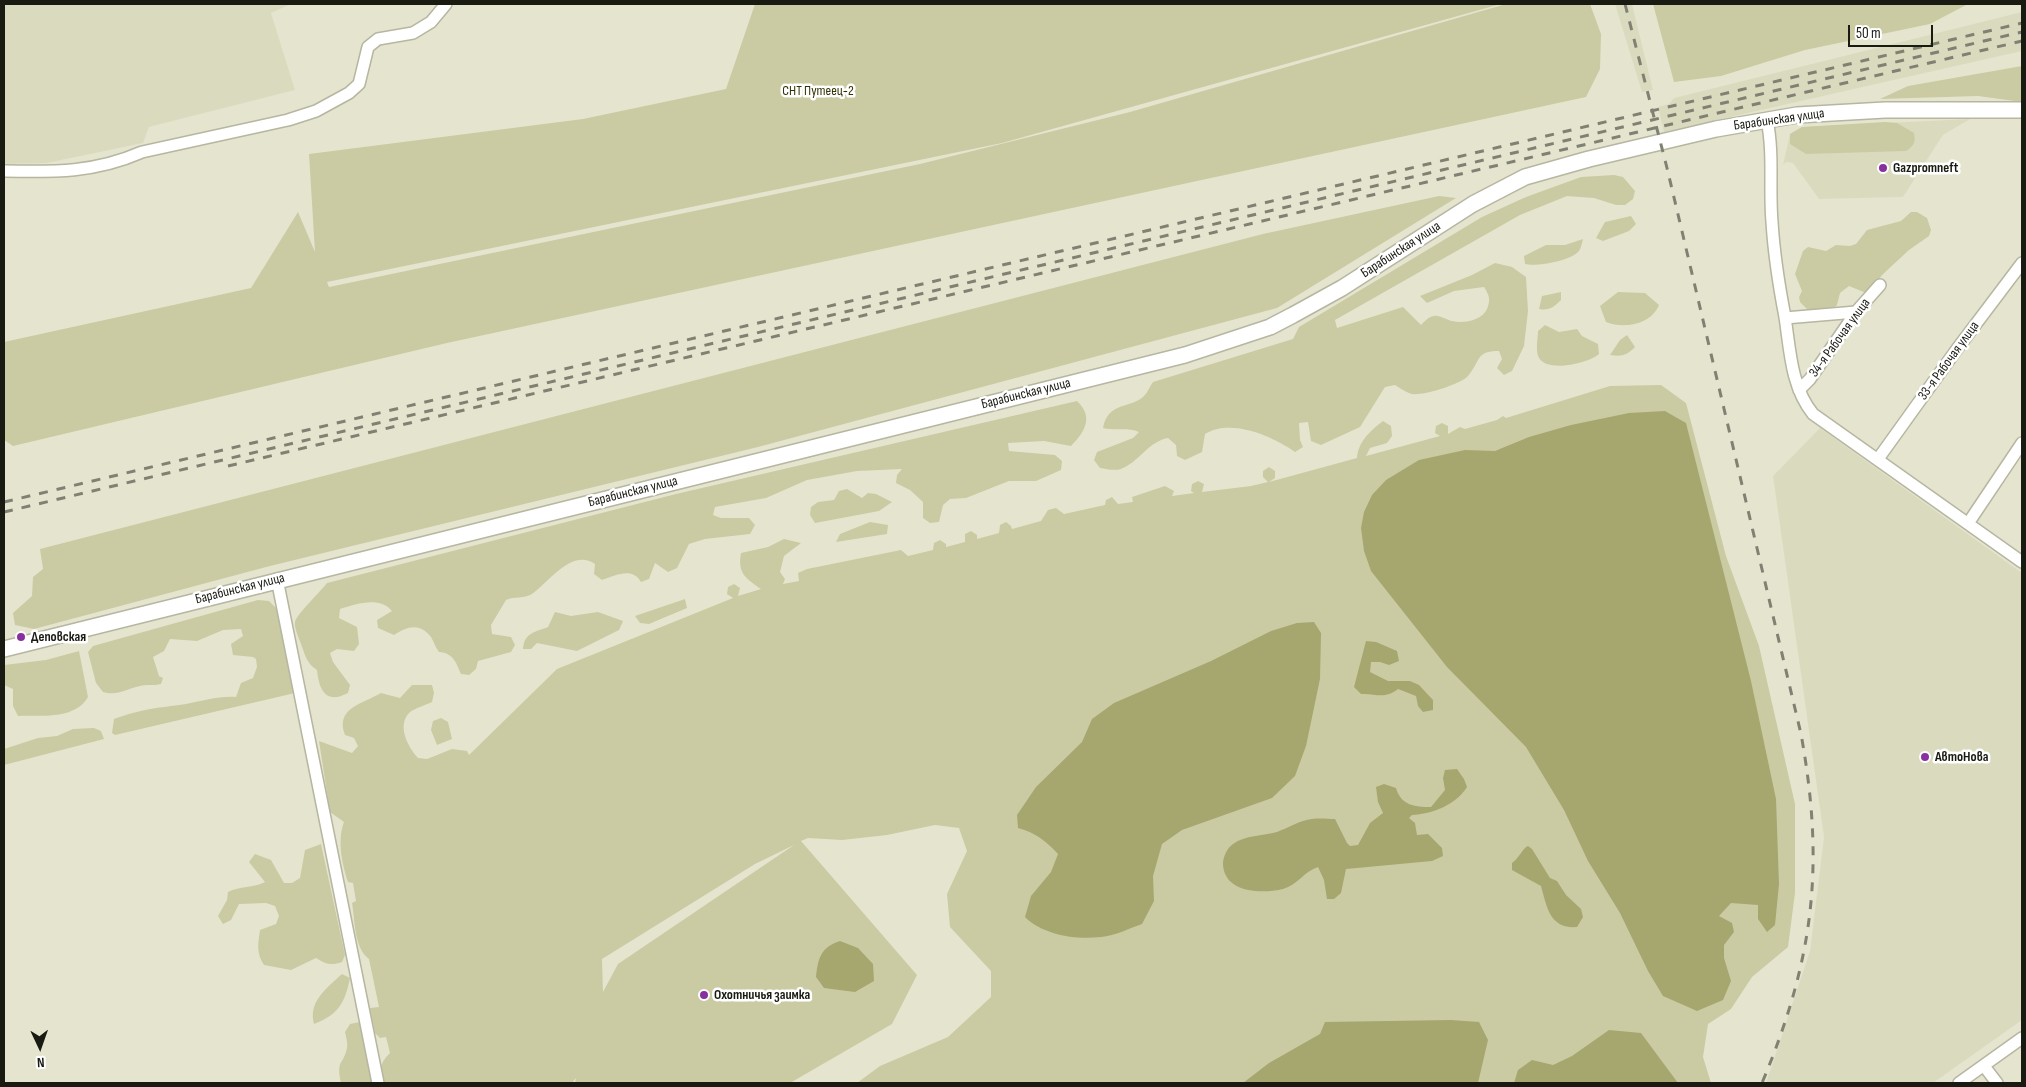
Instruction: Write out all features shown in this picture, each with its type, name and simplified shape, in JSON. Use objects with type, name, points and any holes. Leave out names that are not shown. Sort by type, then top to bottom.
[{"type":"main road","name":"Барабинская улица","points":[[4,649],[1185,355],[1270,327],[1293,315],[1342,288],[1473,204],[1525,177],[1698,133],[1767,120],[1885,110],[2022,110]]},
{"type":"street","points":[[4,171],[84,170],[120,162],[142,152],[288,120],[316,111],[349,93],[359,84],[368,47],[378,39],[414,33],[431,22],[446,4]]},
{"type":"street","points":[[1767,120],[1772,143],[1772,222],[1785,318],[1799,390],[1813,414],[1969,522],[2022,562]]},
{"type":"street","name":"33-я Рабочая улица","points":[[1878,459],[2022,263]]},
{"type":"street","name":"34-я Рабочая улица","points":[[1799,390],[1810,380],[1856,312],[1880,285]]},
{"type":"street","points":[[1785,318],[1856,312]]},
{"type":"street","points":[[1969,522],[2022,443]]},
{"type":"street","points":[[277,580],[378,1083]]},
{"type":"street","points":[[1959,1083],[2022,1038]]},
{"type":"street","points":[[1984,1066],[1997,1083]]},
{"type":"shaded area","points":[[4,4],[291,4],[271,13],[295,90],[149,127],[143,143],[47,163],[4,164]]},
{"type":"shaded area","points":[[1615,4],[1632,4],[1653,90],[1642,92]]},
{"type":"shaded area","points":[[2022,12],[2022,51],[1664,132],[1658,107],[1669,104],[1674,98]]},
{"type":"shaded area","points":[[1970,119],[1943,135],[1903,197],[1819,199],[1793,163],[1786,162],[1783,165],[1790,134],[1802,127]]},
{"type":"shaded area","points":[[1665,411],[1686,423],[1751,681],[1776,799],[1779,884],[1775,925],[1767,932],[1758,919],[1758,905],[1731,903],[1719,916],[1732,923],[1734,932],[1724,945],[1724,958],[1731,981],[1723,1000],[1697,1011],[1663,996],[1648,971],[1620,913],[1588,861],[1564,810],[1526,747],[1447,667],[1371,571],[1364,551],[1361,528],[1364,512],[1372,495],[1386,480],[1419,460],[1465,450],[1495,451],[1529,437],[1571,425],[1629,413]]},
{"type":"shaded area","points":[[1820,428],[2022,573],[2022,1020],[1933,1083],[1766,1083],[1810,951],[1824,837],[1773,476]]},
{"type":"shaded area","points":[[1314,622],[1321,633],[1320,679],[1306,746],[1295,776],[1272,798],[1182,830],[1162,844],[1153,876],[1154,901],[1142,924],[1117,934],[1081,938],[1050,932],[1032,923],[1025,917],[1031,896],[1051,872],[1058,854],[1040,838],[1018,828],[1017,815],[1036,787],[1082,742],[1092,719],[1114,703],[1211,661],[1271,631],[1297,623]]},
{"type":"shaded area","points":[[1366,641],[1376,642],[1397,651],[1399,661],[1389,665],[1371,662],[1370,672],[1388,681],[1410,681],[1419,685],[1433,700],[1433,710],[1423,712],[1418,706],[1416,696],[1398,689],[1388,694],[1380,695],[1361,694],[1354,687]]},
{"type":"shaded area","points":[[1457,769],[1467,787],[1457,799],[1443,807],[1427,813],[1412,815],[1409,818],[1415,823],[1417,835],[1428,834],[1442,848],[1443,856],[1432,861],[1346,869],[1341,893],[1334,899],[1327,899],[1324,880],[1318,867],[1288,887],[1274,891],[1245,889],[1230,881],[1225,874],[1224,858],[1227,850],[1233,844],[1249,837],[1277,832],[1308,820],[1335,819],[1347,843],[1350,846],[1358,845],[1370,823],[1383,813],[1378,802],[1376,787],[1384,784],[1396,788],[1401,798],[1409,804],[1431,807],[1445,790],[1443,778],[1445,770]]},
{"type":"shaded area","points":[[1528,846],[1532,849],[1550,878],[1557,881],[1566,895],[1581,909],[1583,917],[1577,927],[1568,927],[1555,921],[1545,902],[1541,886],[1512,870],[1512,863]]},
{"type":"shaded area","points":[[840,941],[858,948],[873,964],[874,981],[855,992],[824,988],[816,977],[819,959],[822,954],[829,946]]},
{"type":"shaded area","points":[[1451,1020],[1479,1022],[1488,1040],[1478,1083],[1243,1083],[1269,1063],[1320,1034],[1325,1022]]},
{"type":"shaded area","points":[[1609,1030],[1641,1033],[1678,1083],[1514,1083],[1518,1070],[1532,1060],[1553,1065],[1572,1056]]},
{"type":"green space","name":"СНТ Путеец-2","points":[[755,4],[1501,4],[1002,143],[327,282],[329,287],[920,164],[1130,112],[1506,4],[1590,4],[1601,34],[1600,69],[1586,97],[447,343],[13,446],[4,440],[4,342],[251,288],[298,212],[315,252],[309,154],[583,119],[726,89]]},
{"type":"green space","points":[[1653,4],[1975,4],[1966,5],[1930,24],[1805,50],[1721,76],[1674,82]]},
{"type":"green space","points":[[2022,66],[2022,102],[1978,96],[1880,99],[1908,86]]},
{"type":"green space","points":[[1885,122],[1897,123],[1914,133],[1915,139],[1911,147],[1906,151],[1806,154],[1790,144],[1790,134],[1802,127]]},
{"type":"green space","points":[[1614,175],[1623,177],[1635,191],[1633,199],[1625,205],[1616,205],[1594,198],[1567,196],[1520,215],[1335,320],[1337,328],[1403,307],[1421,325],[1428,318],[1434,316],[1457,322],[1472,320],[1481,316],[1487,309],[1489,297],[1484,287],[1454,291],[1427,303],[1420,296],[1472,275],[1495,263],[1512,267],[1526,277],[1528,311],[1524,346],[1512,371],[1504,375],[1497,368],[1502,359],[1499,351],[1491,351],[1479,358],[1468,376],[1442,389],[1412,394],[1395,385],[1385,387],[1360,427],[1321,445],[1311,441],[1308,422],[1299,423],[1300,440],[1303,447],[1295,452],[1263,435],[1239,428],[1227,428],[1205,434],[1202,452],[1185,460],[1177,456],[1176,445],[1168,438],[1155,443],[1133,462],[1121,469],[1100,468],[1094,460],[1097,452],[1133,438],[1139,432],[1103,428],[1110,413],[1115,409],[1139,400],[1153,382],[1293,339],[1299,327],[1482,217],[1526,197],[1581,177]]},
{"type":"green space","points":[[1439,196],[1456,198],[1277,308],[758,447],[270,566],[34,629],[15,625],[13,613],[32,596],[33,577],[43,569],[40,549],[1263,234]]},
{"type":"green space","points":[[1911,212],[1917,212],[1927,218],[1931,230],[1929,236],[1909,250],[1882,275],[1871,290],[1866,293],[1849,286],[1840,293],[1837,305],[1833,309],[1809,311],[1800,302],[1799,297],[1802,291],[1795,274],[1803,251],[1808,247],[1826,251],[1836,245],[1850,246],[1856,244],[1867,230],[1901,221]]},
{"type":"green space","points":[[1631,216],[1636,224],[1629,231],[1603,241],[1596,238],[1605,222]]},
{"type":"green space","points":[[1583,239],[1579,251],[1569,258],[1545,264],[1525,264],[1524,256],[1546,245],[1565,245]]},
{"type":"green space","points":[[1561,292],[1561,300],[1556,305],[1549,309],[1539,309],[1542,296]]},
{"type":"green space","points":[[1618,292],[1645,293],[1659,305],[1650,317],[1636,324],[1621,325],[1606,322],[1600,306]]},
{"type":"green space","points":[[1545,325],[1559,332],[1577,329],[1582,336],[1598,344],[1599,354],[1587,361],[1569,365],[1559,366],[1544,363],[1539,358],[1537,344],[1538,331]]},
{"type":"green space","points":[[1627,335],[1635,347],[1624,355],[1610,355],[1620,340]]},
{"type":"green space","points":[[1661,385],[1686,403],[1726,556],[1759,646],[1795,804],[1795,893],[1788,947],[1752,977],[1731,1009],[1708,1024],[1703,1057],[1711,1083],[857,1083],[880,1066],[948,1037],[991,997],[991,971],[950,927],[947,894],[967,851],[959,828],[935,825],[887,835],[842,840],[808,838],[801,841],[917,975],[892,1024],[790,1083],[575,1083],[576,1078],[572,1083],[383,1083],[381,1067],[390,1053],[386,1037],[380,1038],[375,1033],[370,1008],[379,1007],[369,959],[360,948],[356,933],[352,903],[356,901],[353,883],[348,882],[341,852],[341,836],[344,822],[330,812],[319,741],[352,753],[358,746],[354,738],[345,735],[344,719],[352,708],[359,704],[381,693],[400,698],[412,685],[432,685],[434,693],[432,702],[410,712],[406,717],[404,729],[407,742],[418,758],[427,759],[452,749],[467,751],[469,755],[557,669],[733,598],[727,594],[728,587],[734,584],[740,588],[738,596],[761,589],[744,575],[740,566],[741,553],[768,547],[784,539],[801,543],[784,556],[780,572],[785,579],[783,584],[799,581],[798,573],[807,569],[901,550],[908,556],[933,550],[934,543],[940,540],[946,544],[946,547],[965,542],[965,534],[971,531],[977,535],[977,539],[999,533],[1000,525],[1006,522],[1012,529],[1041,521],[1048,510],[1056,508],[1064,514],[1105,505],[1106,500],[1112,497],[1118,504],[1133,502],[1132,497],[1165,486],[1174,491],[1172,496],[1194,493],[1191,491],[1192,484],[1198,481],[1204,484],[1202,492],[1251,486],[1268,482],[1263,477],[1263,471],[1269,467],[1275,471],[1275,478],[1269,482],[1357,458],[1362,442],[1383,421],[1391,426],[1392,436],[1387,443],[1370,448],[1366,456],[1440,436],[1435,433],[1436,426],[1442,423],[1448,426],[1448,434],[1460,427],[1465,429],[1497,420],[1503,416],[1506,418],[1610,386]],"holes":[[[794,845],[618,964],[603,992],[602,959],[755,864]]]},
{"type":"green space","points":[[1077,401],[1085,413],[1086,424],[1084,430],[1071,446],[1044,441],[1008,443],[1009,451],[1055,455],[1062,461],[1061,470],[1036,481],[1009,481],[966,498],[950,499],[943,505],[939,522],[930,523],[923,518],[923,502],[910,490],[896,483],[897,475],[902,469],[857,471],[807,480],[766,498],[715,507],[713,515],[721,518],[749,518],[755,525],[750,534],[705,539],[689,544],[677,568],[668,572],[655,563],[649,579],[641,582],[637,577],[629,573],[619,574],[602,580],[594,574],[595,564],[586,560],[569,563],[532,594],[506,600],[491,625],[492,634],[511,637],[515,645],[511,652],[478,661],[476,669],[469,675],[461,674],[451,656],[439,652],[431,637],[422,629],[408,628],[394,635],[378,628],[377,620],[392,611],[387,606],[374,602],[360,603],[340,609],[339,618],[357,627],[359,644],[354,651],[337,649],[330,653],[333,662],[350,685],[348,693],[334,697],[329,696],[319,683],[317,670],[307,659],[296,630],[296,619],[327,583],[676,494]]},
{"type":"green space","points":[[847,489],[862,498],[868,493],[876,494],[892,502],[879,511],[815,523],[810,515],[811,507],[818,502],[834,500],[839,491]]},
{"type":"green space","points":[[870,522],[888,525],[887,534],[836,542],[840,534]]},
{"type":"green space","points":[[685,599],[687,608],[649,624],[640,623],[635,616]]},
{"type":"green space","points":[[258,600],[269,601],[278,610],[295,693],[115,735],[112,733],[114,719],[133,713],[217,698],[236,697],[241,683],[253,678],[257,667],[256,659],[233,655],[231,644],[243,636],[241,629],[223,630],[197,641],[170,639],[164,651],[153,657],[159,676],[163,678],[161,684],[142,685],[117,693],[108,693],[103,692],[96,683],[88,652],[93,646]]},
{"type":"green space","points":[[555,612],[571,616],[598,612],[623,621],[619,630],[577,651],[537,643],[531,649],[523,649],[528,636],[548,627]]},
{"type":"green space","points":[[79,651],[88,697],[82,704],[75,710],[57,715],[18,716],[13,706],[13,689],[4,685],[4,665],[46,660]]},
{"type":"green space","points":[[441,718],[448,722],[452,739],[437,745],[431,730],[433,721]]},
{"type":"green space","points":[[94,728],[101,731],[104,739],[4,765],[4,749],[38,738],[57,736],[73,729]]},
{"type":"green space","points":[[321,844],[345,955],[342,962],[328,964],[316,958],[291,970],[264,965],[261,961],[258,944],[260,930],[276,924],[279,916],[275,906],[266,903],[239,904],[231,920],[223,924],[218,916],[227,900],[228,892],[265,882],[249,862],[255,854],[271,860],[284,883],[292,883],[300,878],[305,850]]},
{"type":"green space","points":[[342,974],[350,978],[343,1001],[329,1017],[314,1024],[313,1016],[316,1002],[325,990]]},
{"type":"green space","points":[[360,1022],[372,1083],[341,1083],[339,1070],[347,1046],[345,1032],[350,1024]]},
{"type":"railway","points":[[1625,4],[1667,168],[1801,734],[1808,782],[1813,870],[1804,953],[1780,1038],[1762,1083]]},
{"type":"railway","points":[[4,502],[2022,23]]},
{"type":"railway","points":[[4,512],[2022,32]]},
{"type":"railway","points":[[228,466],[2022,41]]},
{"type":"place","name":"Gazpromneft","points":[[1883,168]]},
{"type":"place","name":"Деповская","points":[[21,637]]},
{"type":"place","name":"АвтоНова","points":[[1925,757]]},
{"type":"place","name":"Охотничья заимка","points":[[704,995]]}]
